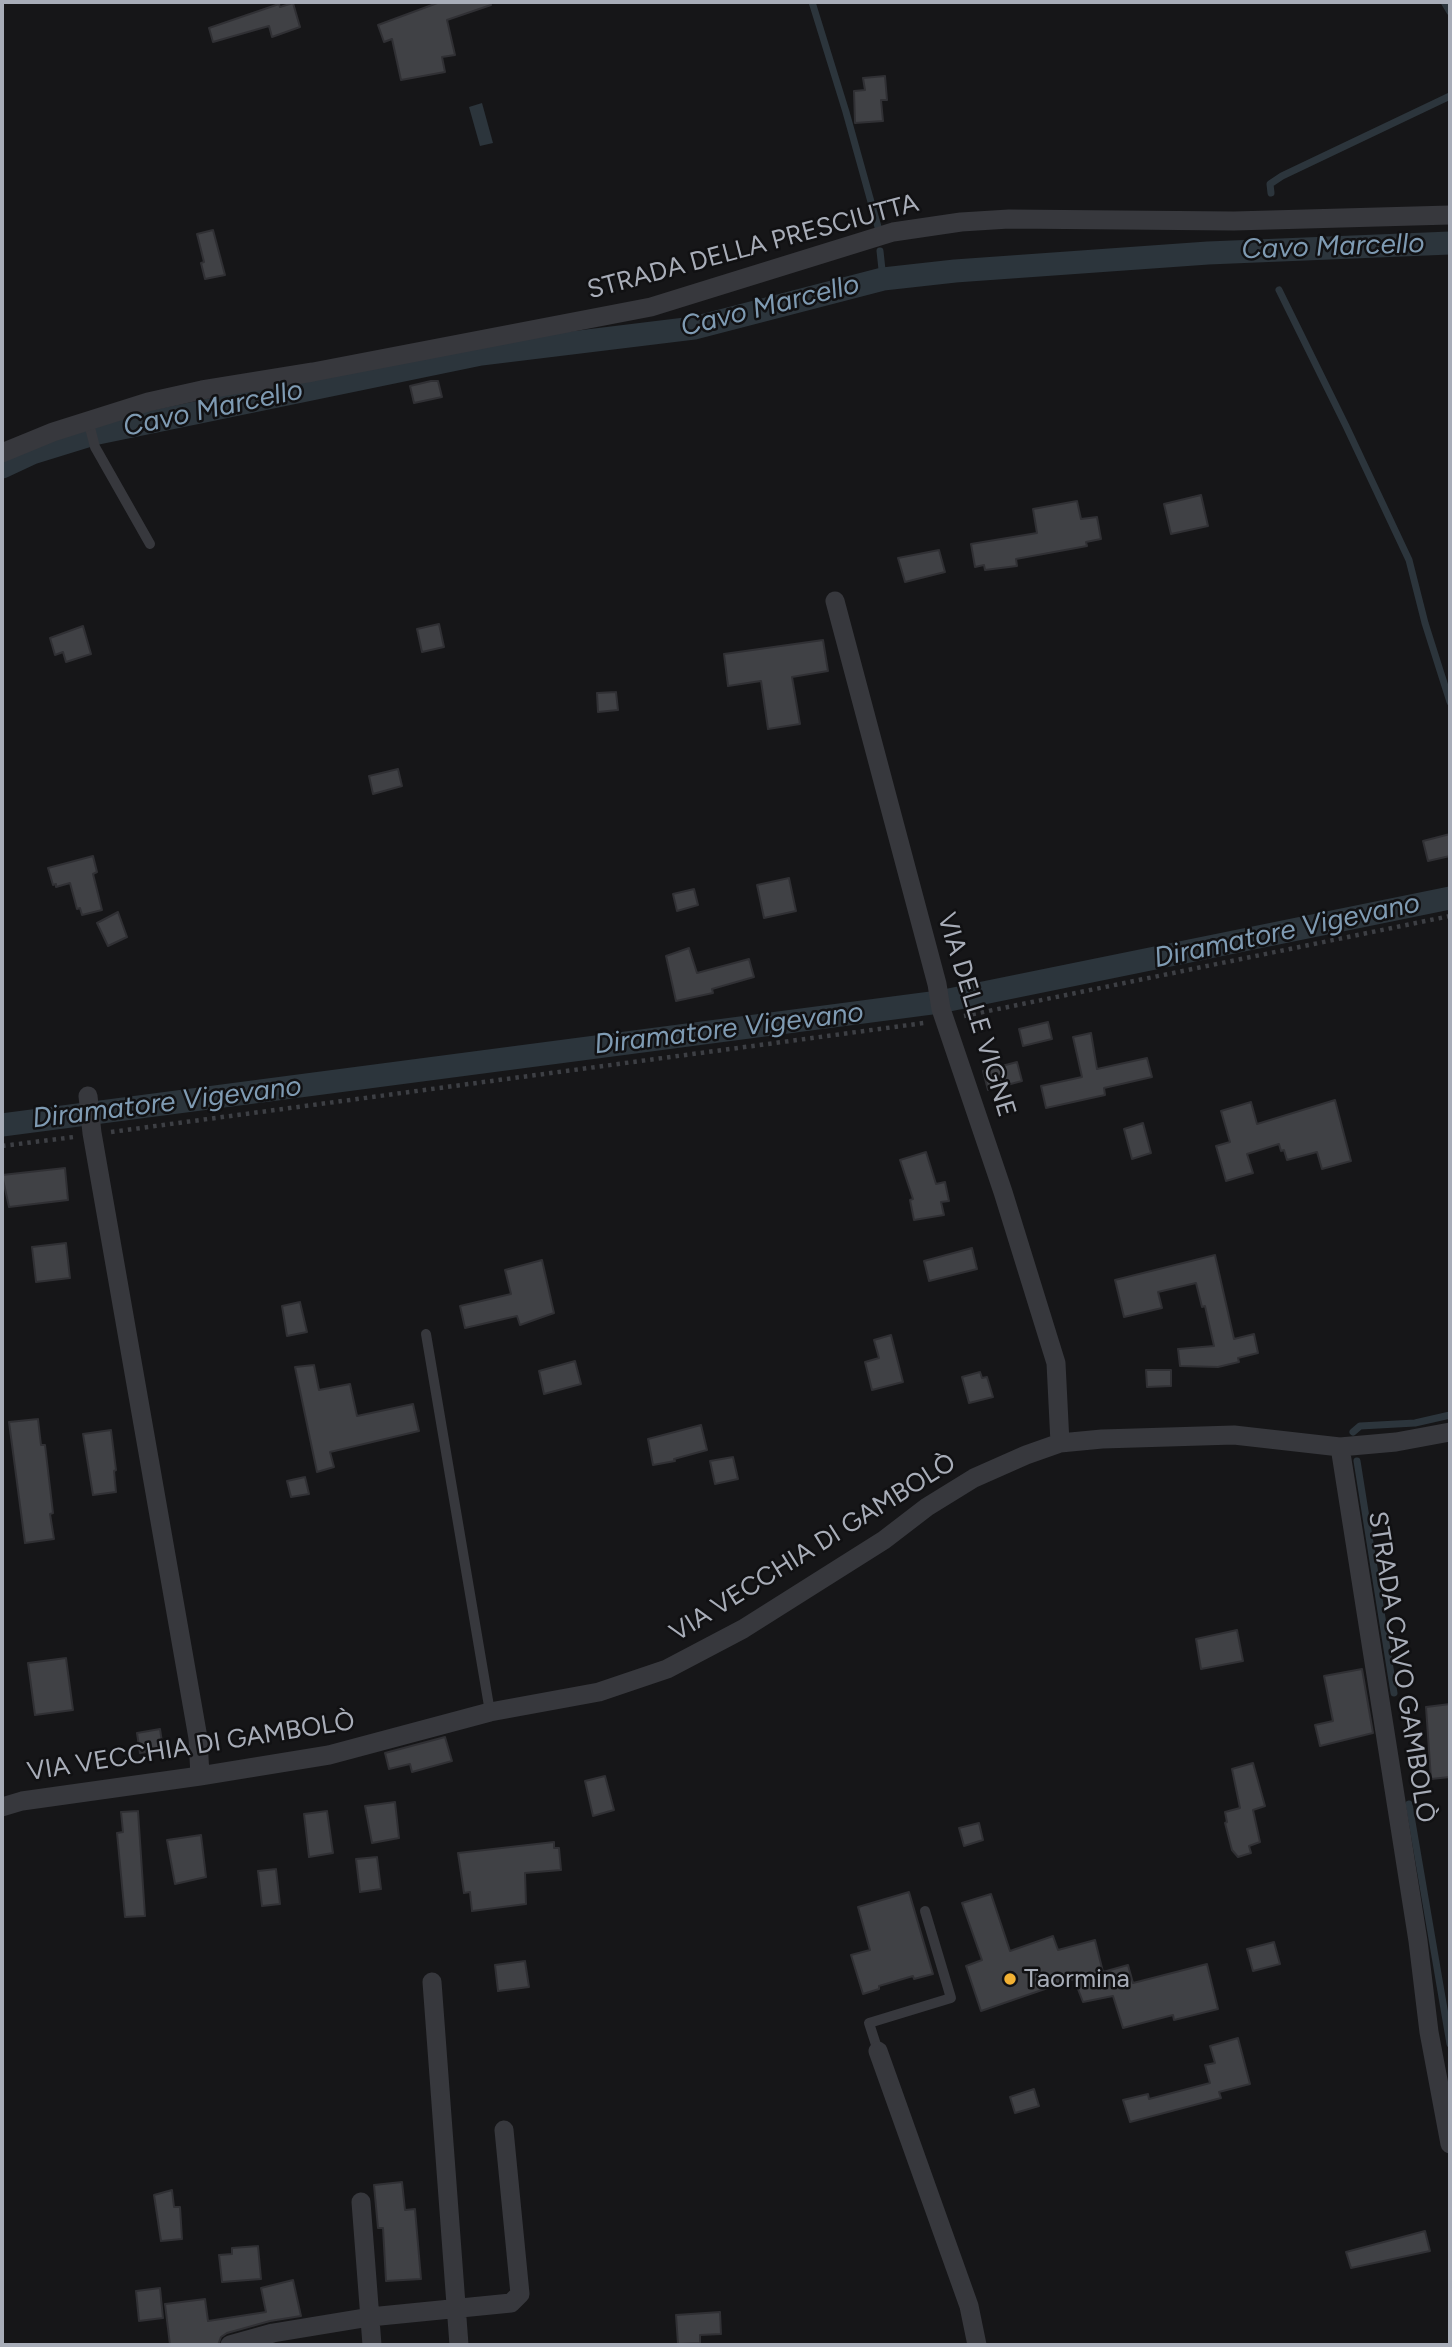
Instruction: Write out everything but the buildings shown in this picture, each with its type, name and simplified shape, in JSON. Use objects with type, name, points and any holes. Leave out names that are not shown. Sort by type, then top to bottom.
[{"type":"street","name":"STRADA DELLA PRESCIUTTA","points":[[2,453],[88,420],[148,402],[652,307],[893,232],[961,222],[1009,219],[1234,222],[1450,215]]},
{"type":"street","name":"VIA DELLE VIGNE","points":[[835,601],[943,1014],[1003,1192],[1056,1363],[1060,1443]]},
{"type":"street","points":[[88,1096],[198,1738],[200,1776]]},
{"type":"street","name":"VIA VECCHIA DI GAMBOLÒ","points":[[2,1807],[22,1801],[329,1755],[490,1712],[599,1692],[667,1670],[743,1629],[884,1540],[926,1507],[974,1478],[1060,1443],[1102,1438],[1234,1435],[1340,1447],[1396,1442],[1450,1432]]},
{"type":"street","name":"STRADA CAVO GAMBOLÒ","points":[[1340,1447],[1418,1941],[1429,2032],[1450,2144]]},
{"type":"street","points":[[432,1982],[459,2345]]},
{"type":"street","points":[[878,2051],[969,2306],[977,2345]]},
{"type":"street","points":[[230,2345],[273,2333],[370,2317],[511,2303],[520,2294],[504,2130]]},
{"type":"street","points":[[361,2202],[372,2345]]},
{"type":"lane","points":[[88,420],[95,447],[150,544]]},
{"type":"lane","points":[[426,1334],[490,1712]]},
{"type":"lane","points":[[878,2051],[869,2023],[951,1998],[925,1911]]},
{"type":"path","points":[[2,1146],[731,1050],[943,1014],[1450,916]]},
{"type":"shaded area","points":[[482,103],[493,143],[480,146],[469,107]]},
{"type":"waterway","points":[[812,2],[878,227]]},
{"type":"waterway","points":[[1444,2],[1450,12]]},
{"type":"waterway","points":[[1271,193],[1270,184],[1282,176],[1450,96]]},
{"type":"waterway","name":"Cavo Marcello","points":[[98,433],[481,354],[694,328],[883,279],[955,271],[1208,253],[1450,243]]},
{"type":"waterway","points":[[880,251],[883,279]]},
{"type":"waterway","points":[[1279,290],[1409,560],[1425,623],[1450,702]]},
{"type":"waterway","name":"Cavo Marcello","points":[[2,467],[32,453],[87,436]]},
{"type":"waterway","name":"Diramatore Vigevano","points":[[2,1125],[939,1002],[1450,898]]},
{"type":"waterway","points":[[1353,1432],[1360,1426],[1415,1423],[1450,1415]]},
{"type":"waterway","points":[[1357,1461],[1394,1693]]},
{"type":"waterway","points":[[1409,1804],[1450,2044]]},
{"type":"place","name":"Taormina","points":[[1010,1979]]}]
